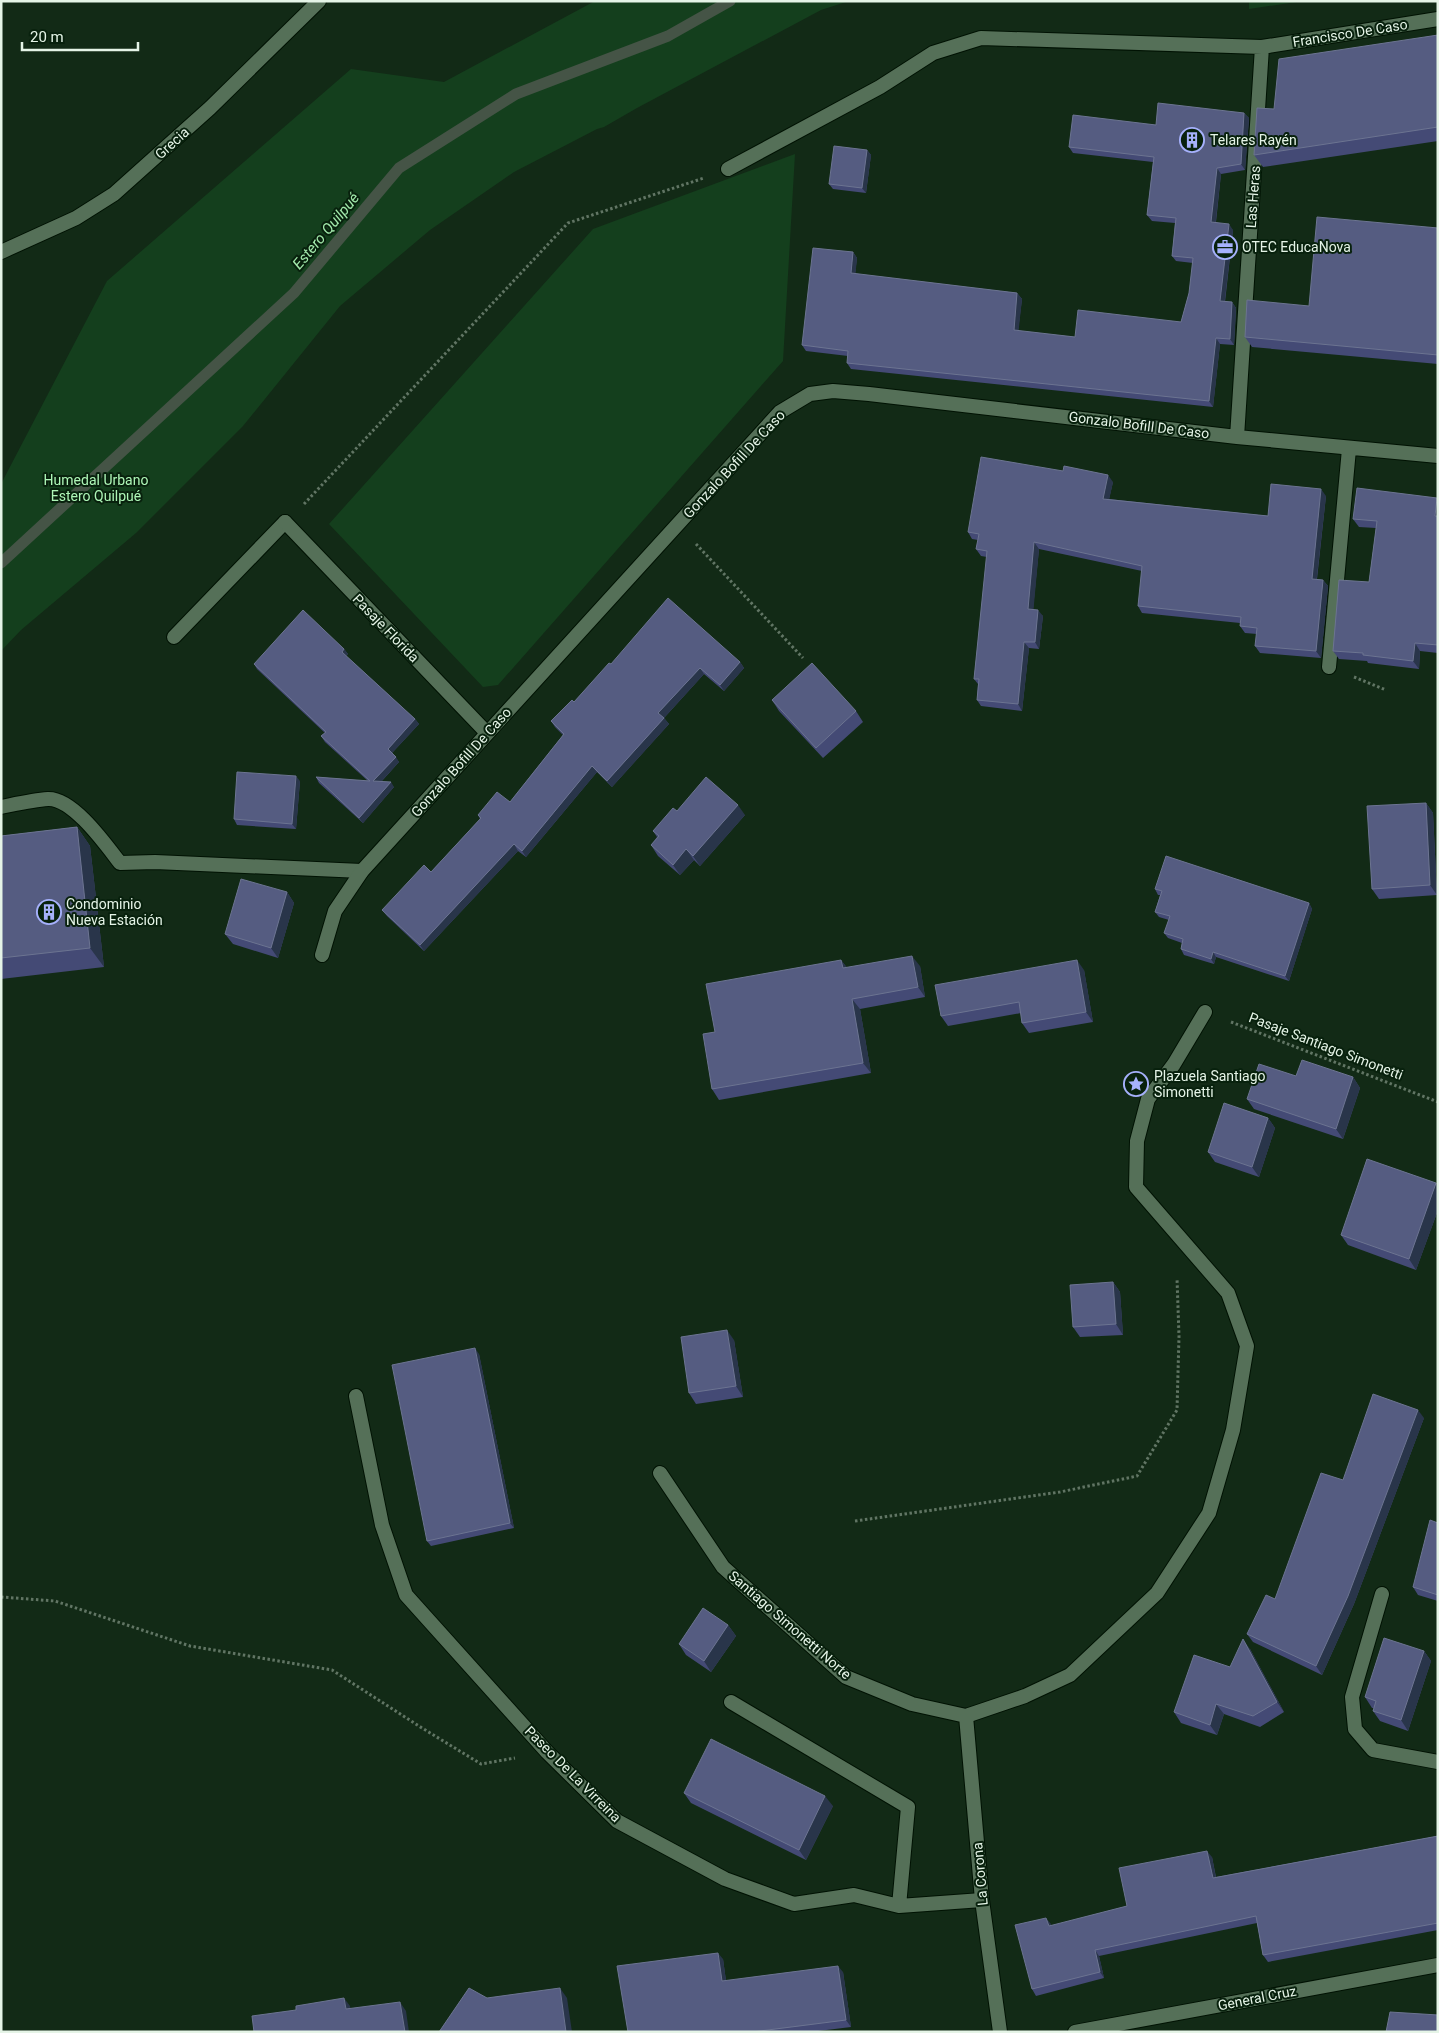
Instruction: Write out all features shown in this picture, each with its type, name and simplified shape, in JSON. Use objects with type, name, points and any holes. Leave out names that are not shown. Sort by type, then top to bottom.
[{"type":"street","name":"Grecia","points":[[1,252],[76,218],[114,194],[210,108],[319,1]]},
{"type":"street","name":"Francisco De Caso","points":[[728,169],[880,87],[934,53],[981,38],[1262,48],[1438,19]]},
{"type":"street","name":"Las Heras","points":[[1237,437],[1262,48]]},
{"type":"street","name":"Gonzalo Bofill De Caso","points":[[322,954],[335,911],[362,871],[780,412],[810,394],[833,391],[869,394],[1237,437],[1438,456]]},
{"type":"street","points":[[1328,667],[1349,449]]},
{"type":"street","points":[[174,637],[285,522]]},
{"type":"street","name":"Pasaje Florida","points":[[285,522],[487,733]]},
{"type":"street","points":[[1,807],[50,798],[68,806],[91,826],[120,863],[155,862],[362,871]]},
{"type":"street","points":[[966,1716],[1025,1696],[1070,1675],[1157,1593],[1209,1513],[1233,1430],[1247,1346],[1228,1292],[1136,1187],[1137,1141],[1148,1099],[1174,1064],[1206,1012]]},
{"type":"street","name":"Paseo De La Virreina","points":[[356,1396],[382,1525],[406,1595],[547,1752],[617,1821],[725,1879],[794,1904],[854,1895],[899,1906],[982,1900]]},
{"type":"street","name":"Santiago Simonetti Norte","points":[[660,1473],[723,1567],[846,1677],[912,1704],[966,1716]]},
{"type":"street","points":[[1382,1594],[1352,1697],[1355,1729],[1372,1750],[1438,1762]]},
{"type":"street","points":[[731,1702],[908,1807],[899,1906]]},
{"type":"street","name":"La Corona","points":[[966,1716],[982,1900],[1000,2032]]},
{"type":"street","name":"General Cruz","points":[[1075,2032],[1438,1964]]},
{"type":"path","points":[[285,522],[310,499],[568,223],[692,183],[728,169]]},
{"type":"path","points":[[678,524],[803,658]]},
{"type":"path","points":[[1328,667],[1386,690]]},
{"type":"path","name":"Pasaje Santiago Simonetti","points":[[1206,1012],[1438,1102]]},
{"type":"path","points":[[855,1521],[1060,1492],[1137,1476],[1176,1410],[1179,1336],[1176,1234]]},
{"type":"path","points":[[1,1597],[55,1600],[190,1646],[332,1670],[481,1764],[547,1752]]},
{"type":"green space","name":"Humedal Urbano Estero Quilpué","points":[[595,1],[849,1],[821,10],[604,127],[514,172],[430,230],[340,306],[243,426],[136,533],[21,630],[1,651],[1,484],[107,281],[351,69],[444,82]]},
{"type":"green space","points":[[1249,1],[1303,1],[1249,9]]},
{"type":"green space","points":[[795,154],[783,361],[498,685],[483,687],[329,524],[593,229]]},
{"type":"building","points":[[1438,35],[1438,127],[1254,155],[1257,108],[1274,109],[1279,59]]},
{"type":"building","points":[[1158,103],[1244,113],[1241,164],[1217,168],[1211,222],[1229,224],[1220,301],[1232,302],[1230,339],[1216,338],[1209,401],[847,363],[848,351],[802,345],[813,248],[853,252],[851,273],[1017,293],[1014,330],[1075,337],[1078,310],[1181,322],[1189,293],[1193,258],[1172,256],[1176,218],[1147,215],[1154,157],[1069,147],[1073,115],[1156,125]]},
{"type":"building","points":[[834,146],[867,150],[862,188],[829,184]]},
{"type":"building","points":[[1317,217],[1438,228],[1438,355],[1245,337],[1247,300],[1309,306]]},
{"type":"building","points":[[981,457],[1063,471],[1064,466],[1108,475],[1103,499],[1268,516],[1271,484],[1321,489],[1312,579],[1323,580],[1316,651],[1255,646],[1257,628],[1240,626],[1241,617],[1138,606],[1142,566],[1034,542],[1028,609],[1038,610],[1035,642],[1024,642],[1018,704],[977,700],[979,679],[974,679],[987,551],[976,549],[979,534],[968,532]]},
{"type":"building","points":[[1357,488],[1437,498],[1435,516],[1438,516],[1438,645],[1415,643],[1413,661],[1363,655],[1363,653],[1333,651],[1339,580],[1369,582],[1377,521],[1353,519]]},
{"type":"building","points":[[668,598],[740,662],[720,685],[700,668],[658,713],[664,718],[607,781],[592,766],[522,851],[514,844],[420,945],[382,910],[424,865],[431,872],[481,818],[478,815],[497,792],[510,802],[564,734],[551,721],[572,700],[574,702],[609,663],[611,664]]},
{"type":"building","points":[[303,610],[344,649],[342,652],[415,719],[388,749],[396,757],[373,781],[391,782],[359,818],[316,777],[370,781],[321,736],[326,732],[254,664]]},
{"type":"building","points":[[812,663],[856,711],[816,748],[772,700]]},
{"type":"building","points":[[237,772],[296,776],[292,824],[234,819]]},
{"type":"building","points":[[706,777],[738,805],[693,856],[686,849],[673,865],[651,845],[659,836],[653,831],[673,808],[677,811]]},
{"type":"building","points":[[1426,803],[1430,885],[1372,889],[1367,806]]},
{"type":"building","name":"Condominio Nueva Estación","points":[[77,827],[90,948],[1,958],[1,836]]},
{"type":"building","points":[[1166,856],[1309,903],[1285,976],[1213,952],[1211,959],[1181,949],[1183,939],[1164,933],[1170,916],[1155,912],[1162,891],[1155,889]]},
{"type":"building","points":[[241,879],[287,892],[271,948],[225,934]]},
{"type":"building","points":[[912,956],[918,987],[852,999],[863,1063],[712,1089],[703,1034],[715,1032],[706,984],[841,960],[843,968]]},
{"type":"building","points":[[1077,960],[1086,1012],[1022,1023],[1019,1002],[941,1016],[935,985]]},
{"type":"building","points":[[1302,1060],[1353,1077],[1336,1129],[1247,1099],[1259,1064],[1296,1076]]},
{"type":"building","points":[[1224,1103],[1268,1118],[1252,1167],[1208,1152]]},
{"type":"building","points":[[1367,1159],[1436,1183],[1409,1259],[1341,1235]]},
{"type":"building","points":[[1113,1282],[1116,1324],[1073,1327],[1070,1285]]},
{"type":"building","points":[[727,1330],[736,1386],[689,1393],[681,1337]]},
{"type":"building","points":[[475,1348],[510,1523],[427,1541],[392,1365]]},
{"type":"building","points":[[1373,1394],[1418,1410],[1348,1596],[1316,1666],[1247,1634],[1266,1595],[1275,1599],[1321,1473],[1343,1480]]},
{"type":"building","points":[[1430,1520],[1438,1523],[1438,1595],[1413,1587]]},
{"type":"building","points":[[703,1608],[728,1625],[704,1661],[679,1644]]},
{"type":"building","points":[[1384,1638],[1424,1651],[1401,1720],[1373,1711],[1376,1701],[1365,1697]]},
{"type":"building","points":[[1243,1639],[1277,1702],[1253,1716],[1216,1704],[1210,1725],[1174,1712],[1194,1655],[1230,1667]]},
{"type":"building","points":[[711,1739],[825,1796],[799,1850],[684,1793]]},
{"type":"building","points":[[1438,1836],[1438,1923],[1263,1955],[1256,1916],[1095,1950],[1100,1972],[1032,1989],[1015,1925],[1046,1918],[1049,1926],[1127,1906],[1119,1868],[1207,1851],[1213,1878]]},
{"type":"building","points":[[718,1953],[722,1981],[838,1966],[846,2020],[752,2032],[628,2032],[617,1966]]},
{"type":"building","points":[[469,1988],[487,1998],[560,1988],[566,2032],[439,2032]]},
{"type":"building","points":[[344,1998],[346,2009],[400,2002],[405,2032],[254,2032],[252,2016],[296,2010],[296,2006]]},
{"type":"building","points":[[1390,2012],[1438,2015],[1438,2032],[1386,2032]]},
{"type":"waterway","name":"Estero Quilpué","points":[[1,563],[294,293],[399,168],[516,94],[668,36],[730,1]]},
{"type":"place","name":"Telares Rayén","points":[[1192,140]]},
{"type":"place","name":"OTEC EducaNova","points":[[1225,247]]},
{"type":"place","name":"Condominio Nueva Estación","points":[[49,912]]},
{"type":"place","name":"Plazuela Santiago Simonetti","points":[[1136,1084]]}]
